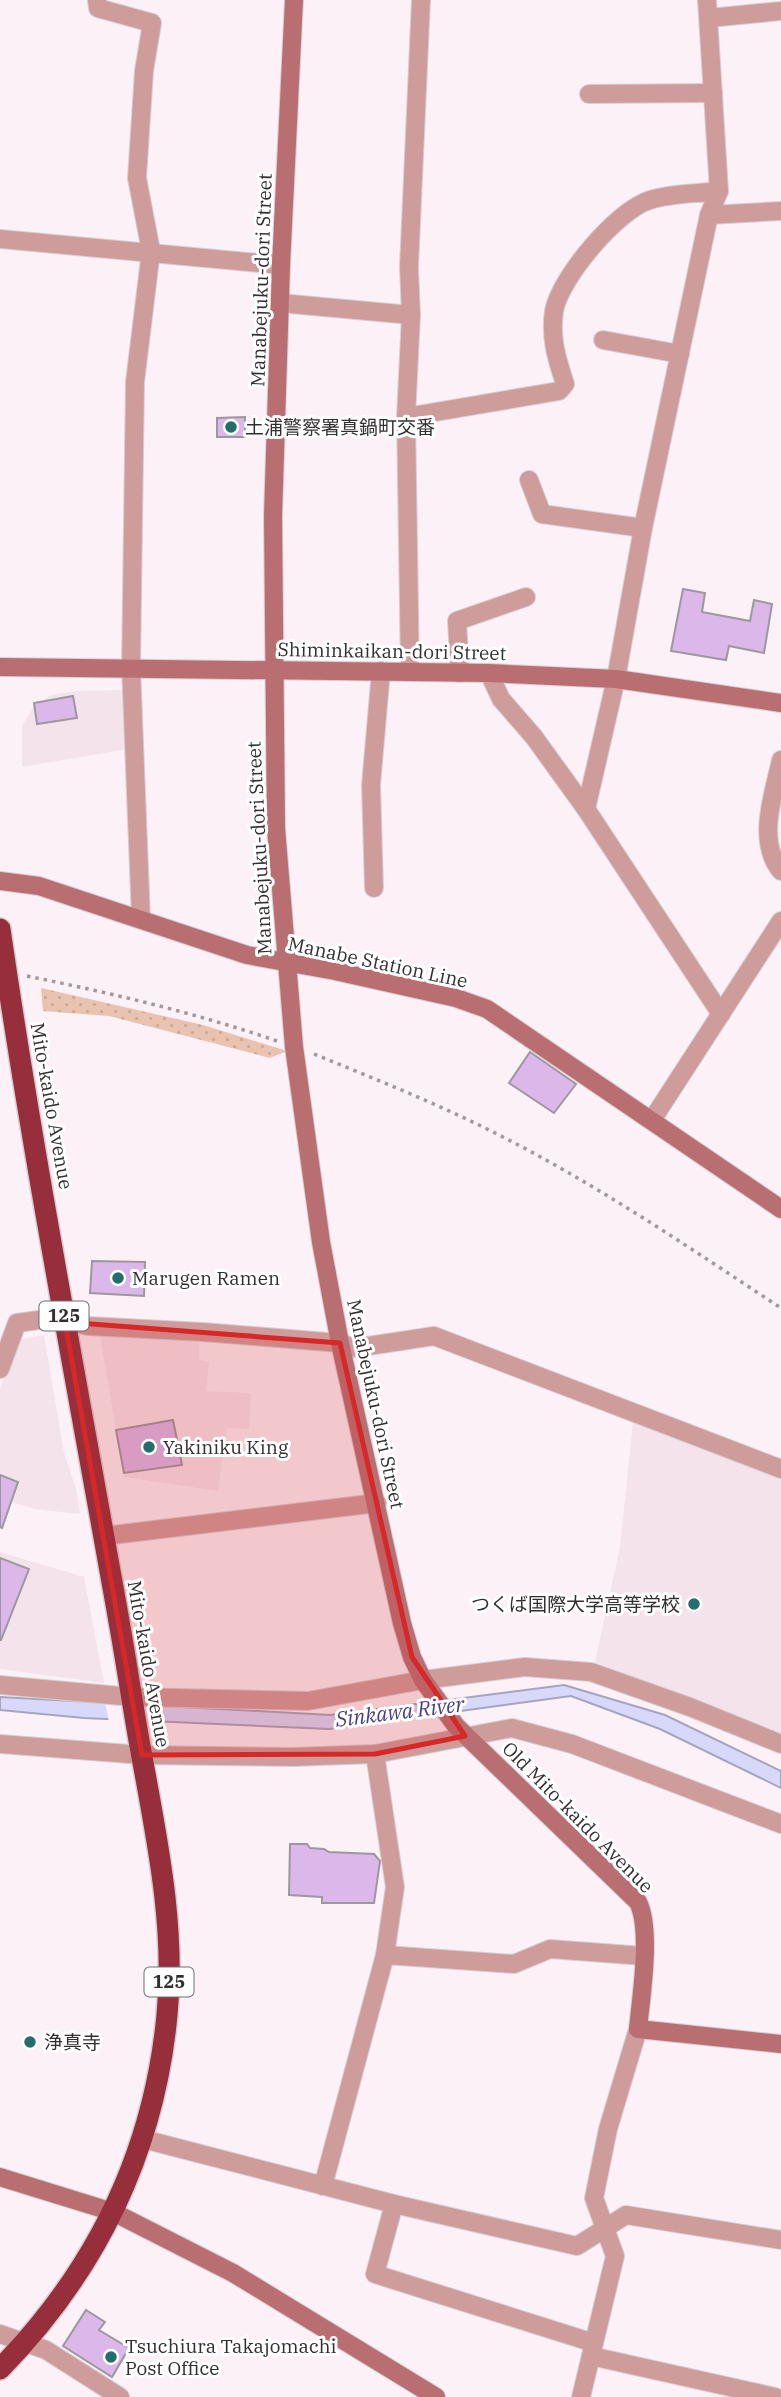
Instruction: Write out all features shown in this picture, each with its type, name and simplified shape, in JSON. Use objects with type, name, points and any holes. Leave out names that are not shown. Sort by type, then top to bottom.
[{"type":"highway","name":"Mito-kaido Avenue","points":[[0,929],[65,1322],[164,1881],[169,1978],[160,2066],[143,2139],[113,2212],[80,2270],[51,2311],[0,2369]]},
{"type":"street","points":[[97,0],[99,8],[152,23],[144,71],[137,178],[151,251],[135,382],[131,667],[141,919]]},
{"type":"street","name":"Manabejuku-dori Street","points":[[294,0],[281,265],[273,516],[276,828],[286,963],[294,1047],[321,1242],[340,1343],[402,1623],[412,1657],[428,1688]]},
{"type":"street","points":[[410,671],[406,417],[411,315],[409,267],[421,0]]},
{"type":"street","points":[[586,809],[616,679],[643,528],[709,215],[719,191],[708,9],[781,10]]},
{"type":"street","points":[[589,94],[713,93]]},
{"type":"street","points":[[406,417],[559,391],[565,384],[553,347],[555,309],[568,278],[596,241],[616,222],[648,200],[719,191]]},
{"type":"street","points":[[709,215],[781,211]]},
{"type":"street","points":[[0,239],[281,265]]},
{"type":"street","points":[[280,303],[411,315]]},
{"type":"street","points":[[603,340],[680,354]]},
{"type":"street","points":[[529,480],[542,514],[643,528]]},
{"type":"street","points":[[460,673],[457,621],[526,597]]},
{"type":"street","name":"Shiminkaikan-dori Street","points":[[0,667],[489,673],[616,679],[781,703]]},
{"type":"street","points":[[374,888],[371,785],[381,671]]},
{"type":"street","points":[[489,673],[501,699],[534,737],[586,809],[721,1014]]},
{"type":"street","points":[[781,760],[768,820],[769,843],[775,863],[781,871]]},
{"type":"street","name":"Manabe Station Line","points":[[0,880],[39,886],[247,955],[456,998],[486,1009],[652,1119],[781,1209]]},
{"type":"street","points":[[652,1119],[781,921]]},
{"type":"street","points":[[0,1368],[17,1323],[52,1318],[88,1326],[340,1343],[355,1348],[434,1336],[781,1469]]},
{"type":"street","points":[[104,1535],[377,1503]]},
{"type":"street","points":[[0,1685],[132,1699],[308,1702],[428,1688],[524,1667],[591,1672],[690,1707],[781,1744]]},
{"type":"street","name":"Old Mito-kaido Avenue","points":[[428,1688],[460,1731],[638,1902],[644,1917],[638,2029]]},
{"type":"street","points":[[0,1744],[292,1757],[375,1754],[460,1731],[512,1728],[572,1744],[781,1824]]},
{"type":"street","points":[[323,2186],[385,1955],[395,1887],[375,1754]]},
{"type":"street","points":[[385,1955],[514,1964],[550,1949],[644,1956]]},
{"type":"street","points":[[581,2397],[615,2256],[594,2198],[608,2129],[638,2029],[781,2044]]},
{"type":"street","points":[[143,2139],[394,2204],[577,2246],[626,2215],[781,2240]]},
{"type":"street","points":[[0,2177],[113,2212],[233,2273],[436,2397]]},
{"type":"street","points":[[394,2204],[375,2274],[592,2349],[775,2397]]},
{"type":"street","points":[[0,2334],[46,2350],[120,2397]]},
{"type":"path","points":[[6,972],[96,990],[206,1019],[294,1047],[405,1091],[508,1140],[645,1219],[781,1308]]},
{"type":"highlighted area","points":[[65,1322],[340,1343],[412,1657],[465,1736],[375,1754],[142,1755]]},
{"type":"shaded area","points":[[127,690],[128,749],[22,767],[22,726],[33,708],[51,695],[75,691]]},
{"type":"shaded area","points":[[41,988],[203,1025],[287,1051],[270,1058],[109,1016],[43,1011]]},
{"type":"shaded area","points":[[44,1335],[64,1453],[77,1492],[80,1514],[34,1509],[0,1498],[0,1389],[17,1340]]},
{"type":"shaded area","points":[[100,1335],[199,1341],[199,1360],[209,1362],[206,1391],[251,1393],[249,1429],[227,1428],[218,1491],[124,1477]]},
{"type":"shaded area","name":"つくば国際大学高等学校","points":[[634,1412],[781,1469],[781,1736],[595,1662],[620,1547]]},
{"type":"shaded area","points":[[0,1552],[84,1577],[104,1683],[0,1669]]},
{"type":"water","name":"Sinkawa River","points":[[564,1685],[665,1715],[781,1771],[781,1788],[660,1729],[571,1696],[329,1729],[84,1718],[0,1710],[0,1697],[330,1715]]},
{"type":"pier","points":[[105,1702],[159,1702],[162,1724],[109,1722]]},
{"type":"building","name":"土浦警察署真鍋町交番","points":[[245,417],[245,437],[217,437],[217,418]]},
{"type":"building","points":[[683,589],[705,593],[702,612],[750,621],[754,600],[772,604],[764,653],[729,646],[726,660],[671,651]]},
{"type":"building","points":[[73,696],[77,718],[37,724],[34,703]]},
{"type":"building","points":[[530,1052],[576,1084],[554,1113],[509,1083]]},
{"type":"building","name":"Marugen Ramen","points":[[92,1261],[145,1262],[144,1296],[90,1293]]},
{"type":"building","name":"Yakiniku King","points":[[173,1420],[182,1465],[124,1473],[116,1430]]},
{"type":"building","points":[[0,1475],[18,1482],[2,1528],[0,1527]]},
{"type":"building","points":[[0,1558],[29,1569],[1,1640],[0,1640]]},
{"type":"building","points":[[290,1844],[307,1844],[310,1848],[329,1852],[374,1854],[380,1861],[374,1903],[322,1903],[322,1897],[289,1895]]},
{"type":"building","points":[[86,2310],[105,2322],[99,2330],[129,2348],[112,2377],[63,2346]]},
{"type":"place","name":"土浦警察署真鍋町交番","points":[[231,427]]},
{"type":"place","name":"Marugen Ramen","points":[[118,1278]]},
{"type":"place","name":"Yakiniku King","points":[[149,1447]]},
{"type":"place","name":"つくば国際大学高等学校","points":[[694,1604]]},
{"type":"place","name":"浄真寺","points":[[30,2042]]},
{"type":"place","name":"Tsuchiura Takajomachi Post Office","points":[[111,2357]]}]
